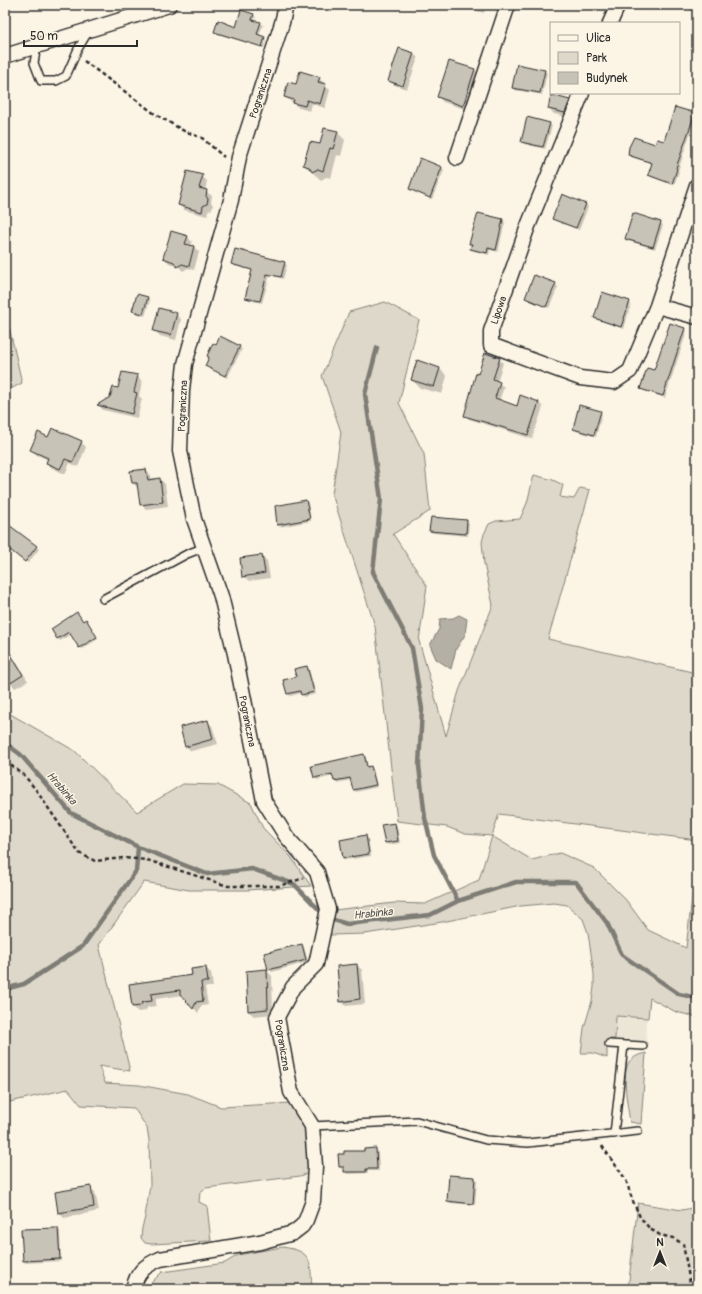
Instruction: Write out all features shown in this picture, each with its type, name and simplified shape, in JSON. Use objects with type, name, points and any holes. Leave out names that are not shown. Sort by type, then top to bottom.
[{"type":"street","points":[[5,56],[169,5]]},
{"type":"street","name":"Pograniczna","points":[[133,1289],[139,1273],[148,1265],[160,1259],[260,1242],[293,1233],[302,1226],[311,1210],[313,1201],[314,1166],[312,1126],[292,1092],[277,1017],[293,987],[316,964],[328,909],[317,872],[286,836],[264,802],[235,654],[221,596],[194,519],[180,451],[182,390],[185,364],[230,200],[239,157],[282,23],[286,5]]},
{"type":"street","points":[[457,158],[508,5]]},
{"type":"street","points":[[610,22],[618,5]]},
{"type":"street","name":"Lipowa","points":[[582,94],[528,226],[491,331],[491,346],[580,378],[614,382],[630,371],[657,306],[697,185]]},
{"type":"street","points":[[657,306],[697,317]]},
{"type":"lane","points":[[37,46],[34,63],[41,80],[56,81],[66,76],[88,31]]},
{"type":"lane","points":[[103,599],[187,554],[205,547]]},
{"type":"lane","points":[[609,1044],[643,1046]]},
{"type":"lane","points":[[614,1134],[624,1045]]},
{"type":"lane","points":[[312,1126],[417,1121],[486,1140],[528,1143],[638,1131]]},
{"type":"path","points":[[76,55],[155,114],[184,131],[202,138],[237,168]]},
{"type":"path","points":[[5,761],[24,775],[79,853],[95,861],[124,858],[147,860],[228,886],[279,886],[302,878]]},
{"type":"path","points":[[594,1136],[626,1180],[637,1211],[650,1230],[673,1238],[683,1244],[690,1289]]},
{"type":"shaded area","points":[[459,615],[467,619],[465,635],[456,649],[451,669],[436,659],[430,645],[439,629],[440,619],[453,618]]},
{"type":"shaded area","points":[[616,1016],[647,1018],[646,1041],[615,1039]]},
{"type":"green space","points":[[385,302],[419,320],[399,403],[424,454],[430,511],[393,534],[427,586],[419,641],[446,736],[459,691],[493,605],[484,564],[482,542],[489,524],[496,521],[520,519],[527,503],[534,475],[553,480],[563,485],[560,497],[574,499],[580,488],[590,490],[548,639],[692,672],[697,650],[697,840],[499,814],[492,836],[465,834],[447,827],[397,821],[375,626],[332,494],[341,432],[322,376],[349,312]]},
{"type":"green space","points":[[5,322],[8,322],[22,383],[5,392]]},
{"type":"green space","points":[[5,711],[75,751],[137,812],[183,784],[218,785],[251,803],[263,828],[291,857],[311,886],[247,890],[189,890],[144,882],[99,945],[130,1071],[99,1066],[105,1083],[139,1085],[188,1094],[221,1107],[290,1103],[305,1127],[310,1173],[300,1176],[206,1188],[200,1192],[199,1202],[207,1206],[211,1241],[151,1244],[145,1243],[141,1238],[150,1185],[149,1140],[147,1128],[134,1108],[81,1105],[68,1089],[5,1103]]},
{"type":"green space","points":[[492,836],[532,860],[560,853],[594,868],[626,900],[648,930],[686,948],[697,856],[697,1017],[676,1012],[650,998],[648,1018],[616,1016],[615,1039],[607,1039],[607,1058],[593,1053],[581,1053],[584,1028],[592,1001],[594,974],[588,933],[583,919],[567,905],[554,903],[521,906],[442,922],[365,934],[330,935],[334,910],[394,903],[425,904],[479,880]]},
{"type":"green space","points":[[646,1053],[641,1124],[630,1122],[625,1083],[629,1062],[637,1056]]},
{"type":"green space","points":[[638,1203],[682,1210],[697,1207],[697,1289],[628,1289]]},
{"type":"green space","points":[[282,1247],[300,1251],[308,1259],[311,1272],[312,1289],[147,1289],[162,1272],[225,1263],[238,1255]]},
{"type":"building","points":[[241,10],[254,14],[252,20],[261,22],[257,34],[265,37],[262,47],[214,32],[218,20],[236,27]]},
{"type":"building","points":[[399,48],[414,53],[403,86],[388,81]]},
{"type":"building","points":[[449,61],[475,69],[463,106],[437,97]]},
{"type":"building","points":[[517,64],[545,70],[540,93],[512,88]]},
{"type":"building","points":[[300,71],[320,77],[318,82],[326,84],[320,104],[307,100],[305,106],[293,103],[294,100],[284,97],[288,82],[296,84]]},
{"type":"building","points":[[551,95],[570,100],[565,113],[548,109]]},
{"type":"building","points":[[675,107],[695,113],[672,184],[648,175],[652,163],[628,155],[629,147],[634,137],[655,144],[657,139],[664,141]]},
{"type":"building","points":[[527,117],[550,123],[543,147],[521,142]]},
{"type":"building","points":[[324,128],[338,131],[333,149],[330,148],[323,171],[318,169],[312,172],[309,167],[303,165],[310,142],[320,144]]},
{"type":"building","points":[[420,158],[442,167],[430,198],[409,189]]},
{"type":"building","points":[[187,171],[203,175],[199,188],[207,190],[206,196],[208,199],[207,204],[203,206],[202,212],[178,205]]},
{"type":"building","points":[[562,194],[586,204],[576,228],[552,219]]},
{"type":"building","points":[[478,213],[503,219],[496,250],[488,248],[487,253],[470,249],[472,244],[469,244]]},
{"type":"building","points":[[633,213],[661,222],[653,247],[625,239]]},
{"type":"building","points":[[171,231],[188,236],[185,244],[194,246],[189,266],[182,264],[177,267],[174,262],[163,258]]},
{"type":"building","points":[[235,249],[285,262],[281,277],[267,274],[260,301],[245,298],[252,270],[231,264]]},
{"type":"building","points":[[534,275],[556,283],[546,307],[525,298]]},
{"type":"building","points":[[602,292],[630,301],[621,327],[594,318]]},
{"type":"building","points":[[137,294],[148,297],[143,314],[132,311]]},
{"type":"building","points":[[159,308],[177,313],[171,335],[153,331]]},
{"type":"building","points":[[670,323],[685,328],[663,396],[640,389],[647,368],[654,370]]},
{"type":"building","points":[[220,336],[240,346],[225,376],[205,366],[209,357],[207,356],[213,343],[216,345]]},
{"type":"building","points":[[485,353],[500,358],[493,379],[500,382],[495,398],[517,406],[520,395],[539,402],[528,435],[464,416],[476,373],[478,374]]},
{"type":"building","points":[[417,360],[440,368],[434,387],[411,380]]},
{"type":"building","points":[[122,372],[138,375],[134,392],[137,393],[132,414],[97,405],[110,397],[113,387],[118,388]]},
{"type":"building","points":[[579,405],[601,411],[594,435],[573,429]]},
{"type":"building","points":[[52,428],[82,441],[73,462],[65,459],[60,469],[46,463],[48,458],[30,450],[38,432],[48,437]]},
{"type":"building","points":[[146,469],[148,480],[160,478],[163,502],[140,505],[137,483],[132,483],[130,471]]},
{"type":"building","points":[[306,500],[310,519],[277,525],[275,506]]},
{"type":"building","points":[[431,517],[467,520],[466,534],[429,531]]},
{"type":"building","points":[[5,522],[37,546],[25,562],[5,546]]},
{"type":"building","points":[[262,555],[265,573],[242,577],[240,558]]},
{"type":"building","points":[[77,612],[83,621],[86,619],[97,637],[79,648],[69,632],[57,639],[51,629]]},
{"type":"building","points":[[5,645],[23,675],[9,684],[5,677]]},
{"type":"building","points":[[307,666],[314,692],[301,695],[300,691],[287,694],[283,680],[296,677],[294,669]]},
{"type":"building","points":[[208,720],[213,739],[185,747],[180,727]]},
{"type":"building","points":[[364,754],[367,767],[371,766],[376,785],[353,790],[350,778],[334,781],[332,774],[314,778],[311,766]]},
{"type":"building","points":[[395,823],[398,841],[385,843],[381,825]]},
{"type":"building","points":[[366,835],[369,854],[343,858],[340,840]]},
{"type":"building","points":[[302,944],[306,960],[268,970],[264,953]]},
{"type":"building","points":[[357,964],[360,999],[340,1002],[337,966]]},
{"type":"building","points":[[206,967],[208,982],[201,982],[203,1001],[196,1002],[193,1009],[180,994],[180,990],[151,994],[152,1001],[143,1002],[140,1006],[132,1007],[129,984],[192,975],[191,969]]},
{"type":"building","points":[[267,969],[268,1009],[248,1011],[246,971]]},
{"type":"building","points":[[376,1148],[377,1169],[366,1169],[366,1172],[344,1172],[344,1167],[339,1167],[338,1154],[344,1154],[344,1151],[364,1151],[364,1149]]},
{"type":"building","points":[[449,1175],[475,1177],[473,1204],[447,1201]]},
{"type":"building","points":[[91,1186],[94,1207],[58,1213],[55,1192]]},
{"type":"building","points":[[58,1228],[60,1259],[23,1261],[21,1229]]},
{"type":"waterway","points":[[377,348],[365,394],[381,499],[373,572],[412,648],[422,709],[419,766],[425,818],[434,855],[458,901]]},
{"type":"waterway","name":"Hrabinka","points":[[5,743],[20,754],[71,813],[138,847],[207,874],[252,869],[294,884],[327,918],[347,924],[430,915],[458,901],[516,882],[576,882],[607,923],[622,955],[679,994],[697,998]]},
{"type":"waterway","points":[[5,989],[24,984],[83,946],[136,871],[138,847]]}]
